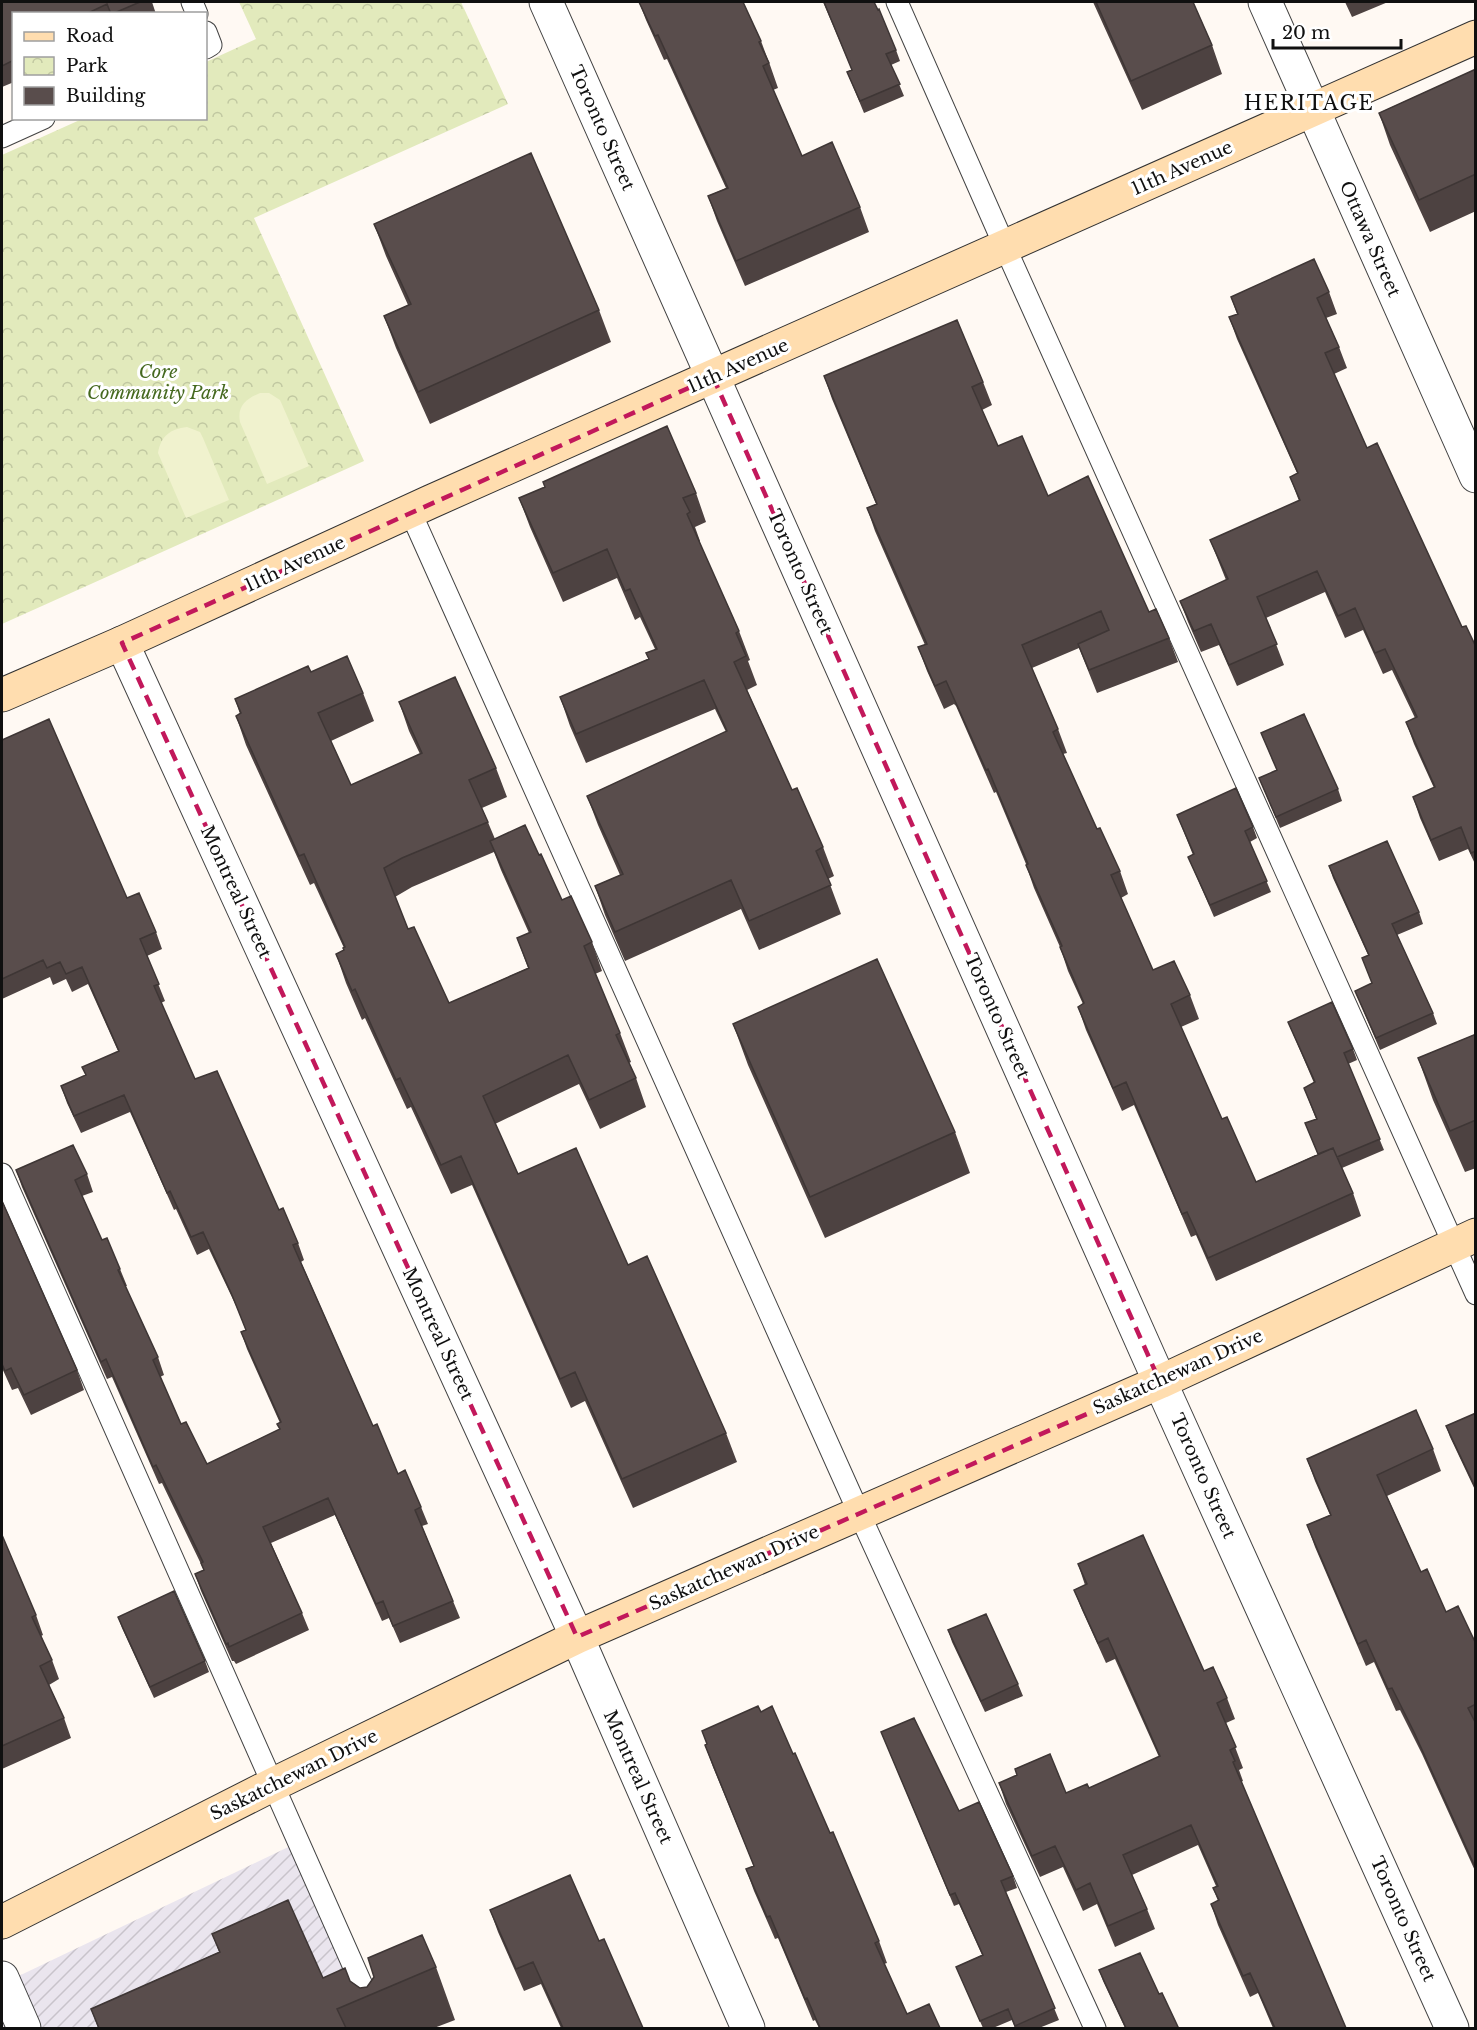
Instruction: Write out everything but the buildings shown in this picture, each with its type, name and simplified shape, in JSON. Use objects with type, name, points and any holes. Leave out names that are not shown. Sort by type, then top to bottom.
[{"type":"street","name":"Toronto Street","points":[[546,2],[1160,1382],[1452,2028]]},
{"type":"street","name":"Ottawa Street","points":[[1265,2],[1476,476]]},
{"type":"street","name":"11th Avenue","points":[[2,695],[1476,37]]},
{"type":"street","name":"Montreal Street","points":[[122,643],[577,1637],[748,2028]]},
{"type":"street","name":"Saskatchewan Drive","points":[[2,1922],[272,1785],[577,1637],[1160,1382],[1465,1240]]},
{"type":"street","points":[[2,1978],[24,2028]]},
{"type":"lane","points":[[897,2],[1005,247],[1465,1240],[1476,1294]]},
{"type":"lane","points":[[207,34],[212,45],[207,48]]},
{"type":"lane","points":[[2,137],[40,120]]},
{"type":"lane","points":[[410,511],[859,1513],[1095,2028]]},
{"type":"lane","points":[[2,1174],[381,2028]]},
{"type":"highlighted area","points":[[713,377],[1160,1382],[577,1637],[122,643]]},
{"type":"shaded area","points":[[303,1840],[387,2028],[2,2028],[2,1984]]},
{"type":"green space","name":"Core Community Park","points":[[239,2],[461,2],[508,104],[254,218],[364,461],[2,624],[2,155],[80,120],[207,120],[207,62],[256,39]]},
{"type":"green space","points":[[260,393],[269,393],[280,400],[309,466],[267,484],[239,416],[241,407]]},
{"type":"green space","points":[[187,427],[200,432],[229,500],[186,518],[158,453],[161,442],[167,434]]},
{"type":"district","name":"HERITAGE","points":[[1309,103]]}]
